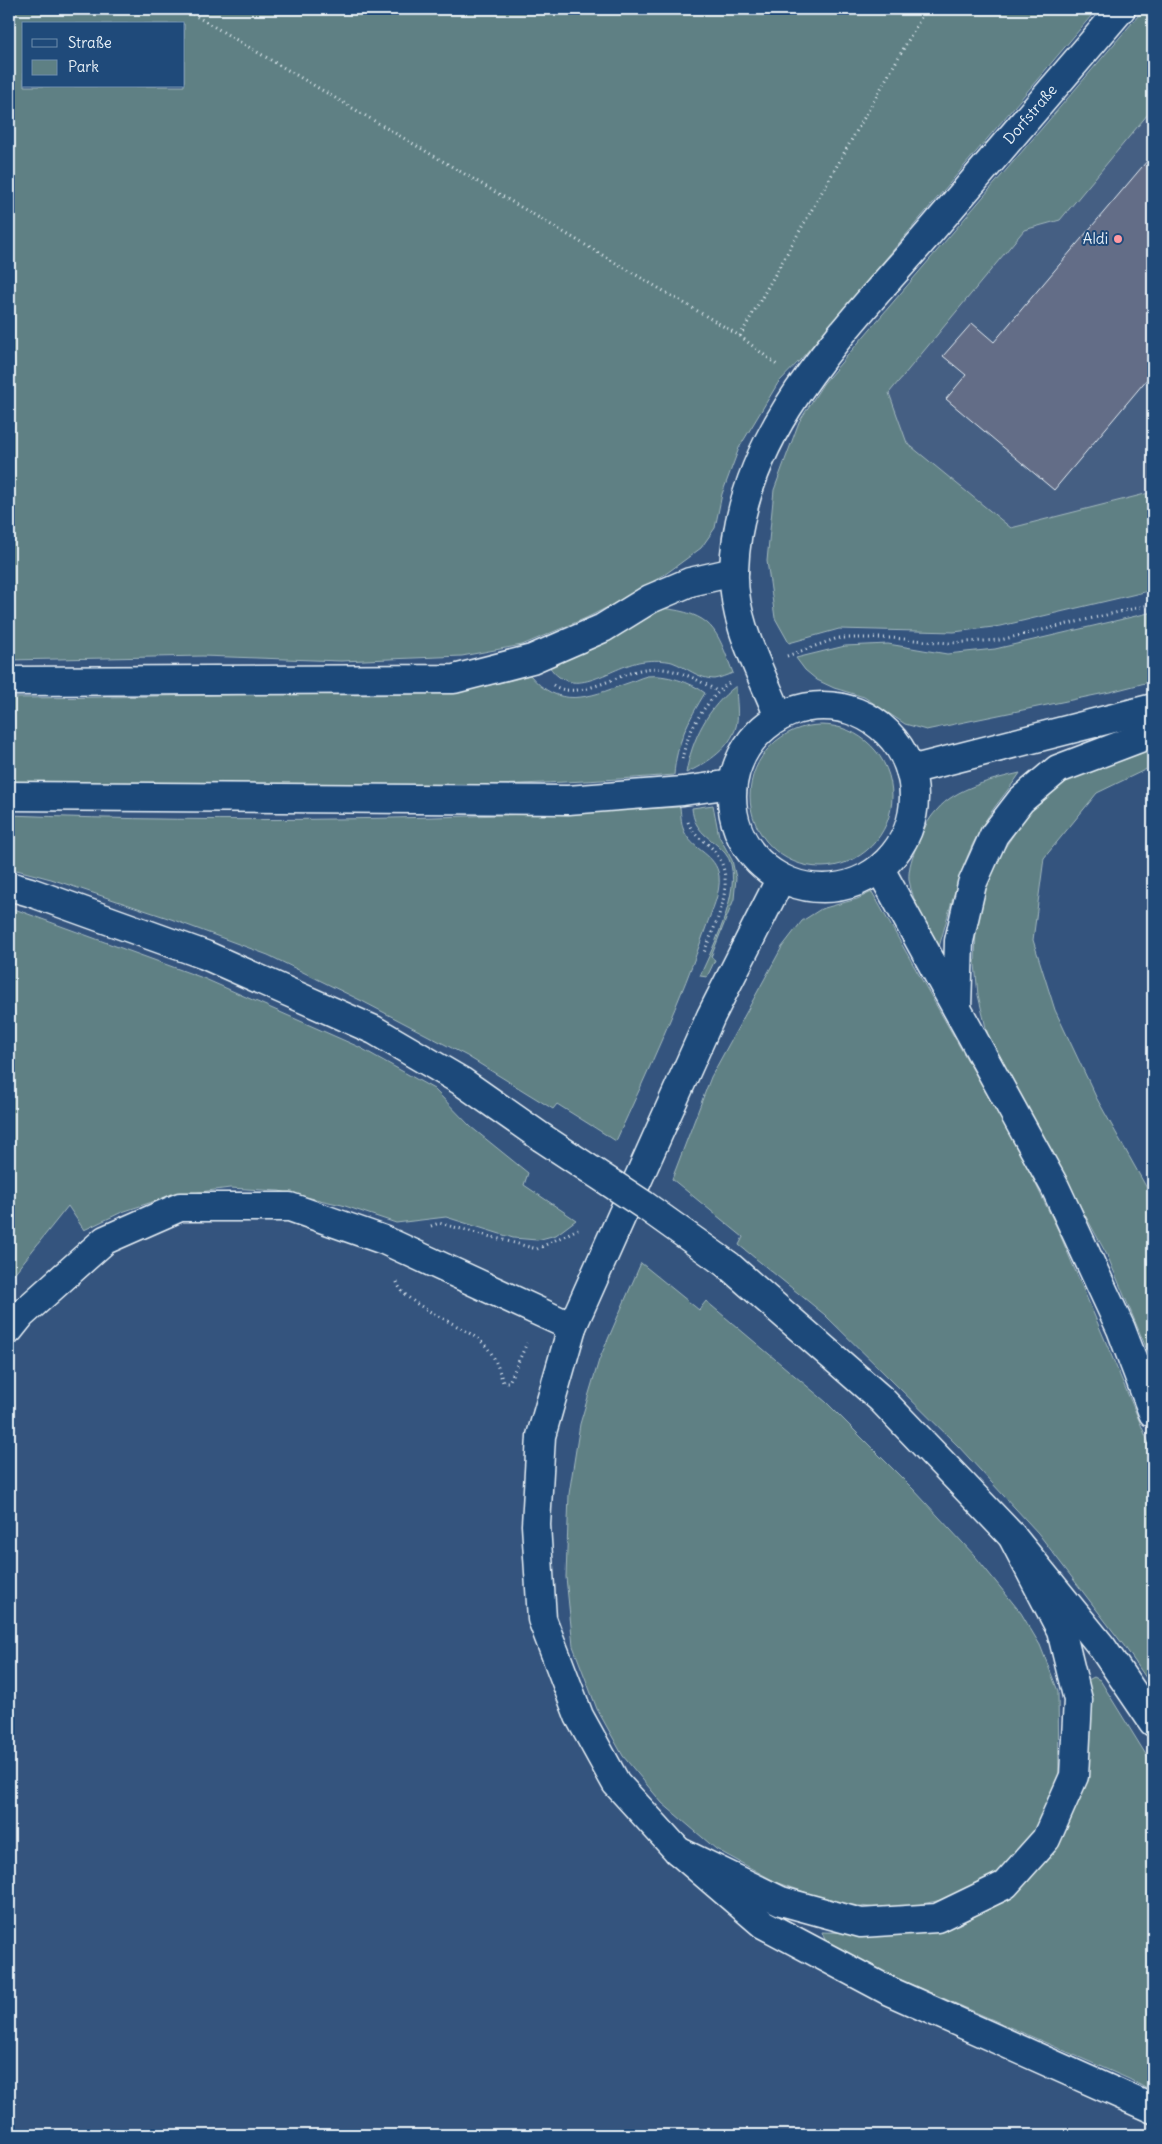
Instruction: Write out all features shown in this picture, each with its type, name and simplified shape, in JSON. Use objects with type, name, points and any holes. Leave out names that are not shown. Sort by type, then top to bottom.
[{"type":"main road","name":"Dorfstraße","points":[[779,717],[737,609],[734,572],[739,525],[754,472],[779,420],[826,352],[1121,9]]},
{"type":"main road","points":[[9,681],[454,679],[532,659],[603,628],[650,599],[690,582],[734,572]]},
{"type":"main road","points":[[831,706],[857,712],[880,726],[898,746],[910,770],[914,794],[911,818],[902,841],[880,869],[848,884],[825,887],[802,885],[781,878],[762,865],[748,848],[737,828],[732,806],[732,784],[741,757],[757,734],[779,717],[804,707],[831,706]]},
{"type":"main road","points":[[910,770],[1153,708]]},
{"type":"main road","points":[[957,1010],[959,941],[972,884],[994,835],[1021,800],[1058,769],[1153,734]]},
{"type":"main road","points":[[9,796],[568,800],[684,791],[732,784]]},
{"type":"main road","points":[[880,869],[1055,1187],[1121,1329],[1153,1413]]},
{"type":"main road","points":[[781,878],[711,1016],[572,1327],[541,1436],[536,1525],[542,1619],[579,1716],[616,1783],[678,1851],[763,1924],[889,1991],[1153,2109]]},
{"type":"main road","points":[[9,886],[205,955],[374,1030],[461,1081],[644,1205],[728,1265],[881,1399],[1012,1536],[1102,1647],[1153,1722]]},
{"type":"main road","points":[[9,1330],[21,1315],[105,1240],[180,1207],[290,1207],[384,1240],[572,1327]]},
{"type":"main road","points":[[678,1851],[781,1901],[861,1923],[937,1918],[1004,1886],[1046,1839],[1074,1776],[1078,1700],[1061,1630],[1012,1536]]},
{"type":"path","points":[[184,9],[740,336],[803,385]]},
{"type":"path","points":[[740,336],[926,9]]},
{"type":"path","points":[[759,668],[794,652],[838,638],[892,638],[949,643],[1000,640],[1153,604]]},
{"type":"path","points":[[532,659],[537,671],[547,681],[555,687],[572,691],[646,669],[667,670],[700,682],[718,692],[695,723],[686,742],[682,760],[686,816],[693,833],[715,851],[724,866],[726,888],[716,923],[702,959]]},
{"type":"path","points":[[574,1239],[582,1222]]},
{"type":"path","points":[[430,1226],[440,1223],[537,1249],[578,1230]]},
{"type":"path","points":[[384,1240],[398,1288],[422,1307],[469,1333],[489,1349],[503,1382],[509,1382],[541,1313]]},
{"type":"shaded area","points":[[1144,9],[1153,9],[1153,590],[1001,626],[954,632],[839,629],[789,643],[775,618],[767,561],[774,490],[799,422],[823,384]]},
{"type":"green space","points":[[9,9],[1097,9],[801,359],[778,383],[739,448],[722,494],[715,528],[701,548],[667,573],[626,598],[586,618],[522,645],[462,656],[341,661],[202,656],[9,660]]},
{"type":"green space","points":[[1144,9],[1153,9],[1153,108],[1060,220],[1024,230],[889,393],[907,443],[1011,528],[1153,492],[1153,590],[1001,626],[954,632],[839,629],[789,643],[775,618],[767,561],[774,490],[799,422],[823,384]]},
{"type":"green space","points":[[661,608],[692,614],[710,626],[722,645],[733,673],[714,679],[698,675],[672,662],[651,660],[632,664],[594,679],[570,682],[559,677],[549,666]]},
{"type":"green space","points":[[1153,612],[1153,681],[1110,692],[926,730],[905,724],[864,697],[834,688],[817,680],[805,670],[796,658],[845,646],[888,644],[947,654],[995,649]]},
{"type":"green space","points":[[530,675],[551,693],[574,698],[598,693],[647,676],[662,676],[678,680],[693,685],[705,693],[680,742],[674,775],[591,781],[425,787],[9,787],[9,698],[401,694],[466,689]]},
{"type":"green space","points":[[736,686],[737,719],[731,738],[715,756],[686,773],[692,748],[709,714],[726,694]]},
{"type":"green space","points":[[821,725],[835,726],[848,730],[861,737],[871,746],[880,756],[887,769],[891,782],[891,810],[887,823],[880,836],[871,846],[861,855],[848,862],[835,866],[821,867],[807,866],[794,862],[781,855],[771,846],[762,836],[755,823],[751,810],[750,796],[751,782],[755,769],[762,756],[771,746],[781,737],[794,730],[807,726]]},
{"type":"green space","points":[[1153,743],[1153,766],[1097,793],[1044,858],[1033,940],[1055,1010],[1097,1099],[1153,1199],[1153,1364],[1107,1255],[989,1040],[978,995],[975,964],[976,926],[992,867],[1026,816],[1052,790],[1078,772]]},
{"type":"green space","points":[[1020,773],[989,815],[966,859],[939,947],[917,906],[909,880],[911,861],[928,821],[945,802],[964,790]]},
{"type":"green space","points":[[713,805],[719,836],[732,860],[736,878],[734,899],[711,957],[715,960],[707,977],[700,976],[726,914],[732,879],[731,865],[725,853],[704,834],[693,816],[692,808]]},
{"type":"green space","points":[[680,807],[685,833],[709,857],[717,869],[719,889],[675,1008],[616,1141],[557,1104],[553,1109],[467,1056],[362,1001],[268,955],[171,919],[51,879],[9,868],[9,815],[176,819],[344,819],[512,815]]},
{"type":"green space","points":[[872,892],[1023,1158],[1058,1230],[1153,1453],[1153,1688],[1125,1647],[1038,1533],[958,1446],[825,1315],[739,1245],[743,1237],[672,1179],[711,1077],[782,947],[802,921],[821,909],[857,899]]},
{"type":"green space","points":[[9,907],[203,978],[359,1047],[434,1089],[471,1127],[528,1173],[524,1185],[576,1220],[556,1235],[537,1240],[513,1238],[446,1217],[396,1223],[342,1205],[279,1191],[230,1188],[170,1196],[122,1212],[84,1230],[68,1206],[9,1280]]},
{"type":"green space","points":[[641,1263],[699,1310],[706,1301],[826,1402],[914,1490],[975,1556],[1021,1613],[1040,1645],[1058,1691],[1059,1774],[1040,1825],[997,1873],[951,1898],[893,1910],[836,1903],[776,1882],[716,1849],[662,1803],[623,1756],[597,1709],[573,1646],[566,1577],[569,1494],[580,1424],[599,1360]]},
{"type":"green space","points":[[1094,1677],[1100,1680],[1153,1766],[1153,2092],[1129,2079],[828,1948],[822,1932],[909,1934],[958,1925],[994,1906],[1036,1870],[1070,1820],[1083,1777],[1084,1685]]},
{"type":"building","name":"Aldi","points":[[1153,154],[1153,372],[1054,490],[946,399],[966,375],[943,356],[972,323],[994,342]]},
{"type":"place","name":"Aldi","points":[[1118,239]]}]
